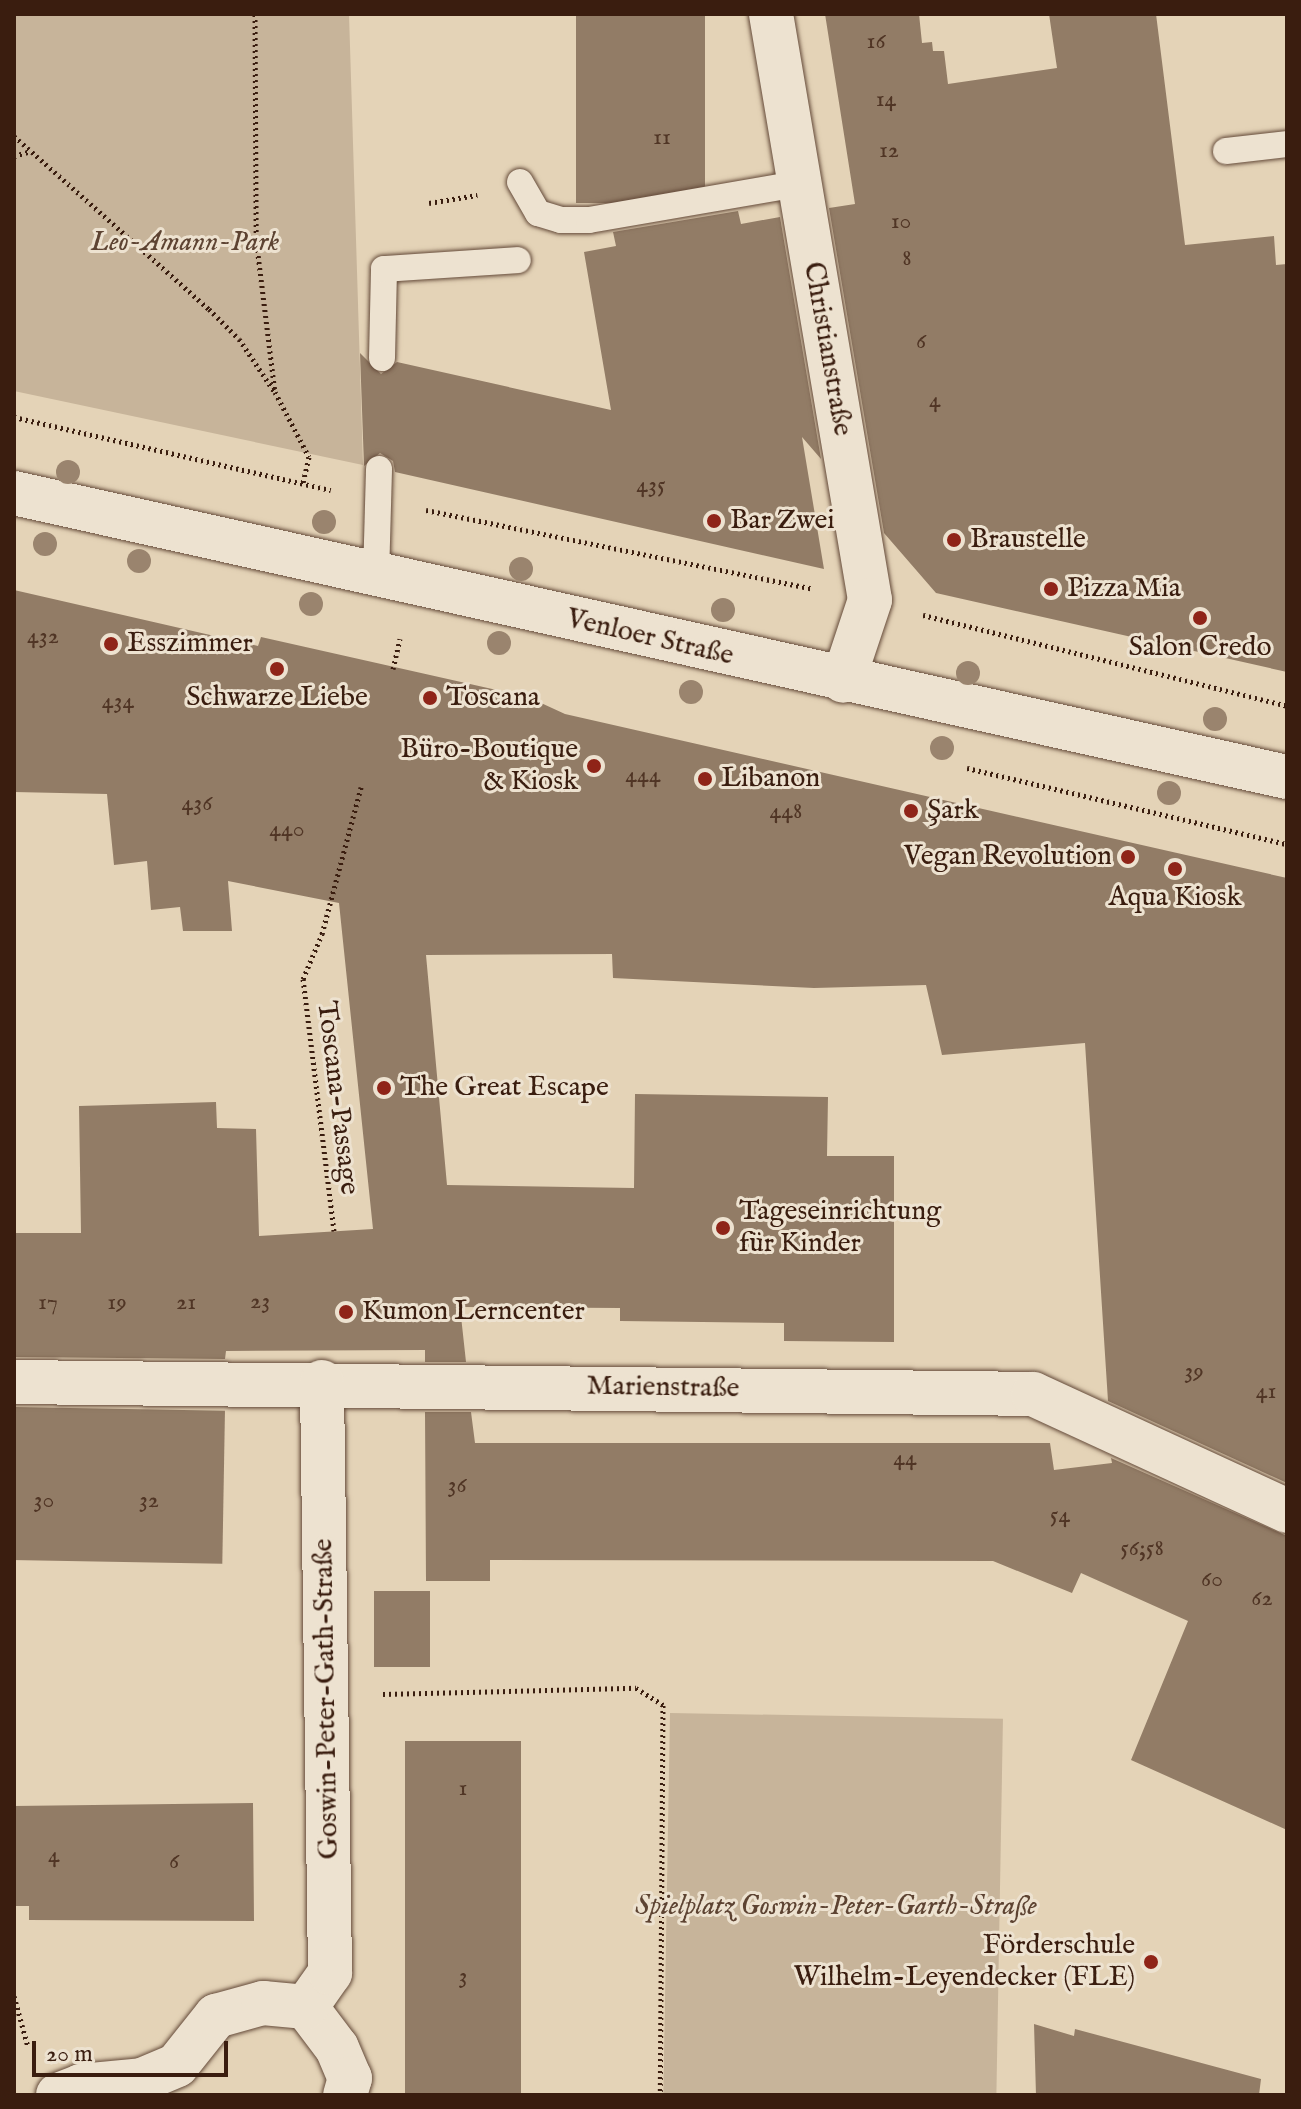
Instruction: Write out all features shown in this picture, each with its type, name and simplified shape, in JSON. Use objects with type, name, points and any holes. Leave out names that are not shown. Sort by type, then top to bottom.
[{"type":"street","name":"Christianstraße","points":[[771,14],[870,600],[843,681]]},
{"type":"street","name":"Venloer Straße","points":[[14,493],[376,577],[1287,777]]},
{"type":"street","name":"Marienstraße","points":[[14,1382],[322,1382],[1033,1394],[1287,1511]]},
{"type":"street","name":"Goswin-Peter-Gath-Straße","points":[[306,2007],[330,1973],[322,1382]]},
{"type":"street","points":[[58,2095],[81,2086],[178,2080],[216,2016],[263,2003],[306,2007],[337,2048],[350,2078],[345,2095]]},
{"type":"lane","points":[[1226,151],[1287,144]]},
{"type":"lane","points":[[520,182],[538,213],[561,220],[589,220],[798,184]]},
{"type":"lane","points":[[382,358],[384,269],[518,260]]},
{"type":"lane","points":[[376,577],[379,469]]},
{"type":"path","points":[[255,14],[256,238],[275,392]]},
{"type":"path","points":[[14,136],[28,152],[209,309],[239,339],[275,392],[309,457],[303,484]]},
{"type":"path","points":[[14,156],[28,152]]},
{"type":"path","points":[[429,203],[484,194]]},
{"type":"path","points":[[14,417],[303,484],[870,600],[1054,652],[1287,706]]},
{"type":"path","points":[[393,669],[400,639]]},
{"type":"path","name":"Toscana-Passage","points":[[334,1231],[303,979],[322,934],[361,787]]},
{"type":"path","points":[[327,1696],[636,1688],[663,1705],[660,2095]]},
{"type":"green space","name":"Leo-Amann-Park","points":[[14,14],[349,14],[363,465],[14,391]]},
{"type":"green space","name":"Spielplatz Goswin-Peter-Garth-Straße","points":[[670,1713],[1003,1719],[996,2095],[663,2095]]},
{"type":"building","points":[[576,14],[705,14],[705,203],[576,203]]},
{"type":"building","points":[[825,14],[919,14],[922,43],[932,42],[933,51],[944,51],[948,84],[1057,68],[1049,14],[1156,14],[1185,245],[1274,236],[1276,265],[1287,264],[1287,672],[936,593],[884,533],[829,208],[855,204]]},
{"type":"building","points":[[738,211],[741,224],[780,217],[821,459],[802,437],[824,569],[395,472],[393,461],[380,453],[364,466],[360,353],[381,374],[397,362],[611,410],[584,252],[616,246],[613,232]]},
{"type":"building","points":[[14,590],[258,646],[261,637],[528,697],[565,714],[1287,878],[1287,1483],[1108,1401],[1085,1043],[942,1055],[926,985],[814,988],[613,978],[612,954],[426,955],[447,1185],[634,1188],[635,1094],[828,1097],[827,1156],[894,1156],[894,1342],[784,1341],[784,1323],[620,1321],[620,1308],[460,1307],[466,1362],[425,1362],[425,1350],[226,1351],[225,1359],[14,1357],[14,1233],[81,1233],[79,1106],[216,1102],[217,1128],[256,1129],[259,1236],[373,1229],[339,903],[228,881],[232,931],[183,931],[180,907],[151,910],[147,861],[114,865],[107,794],[14,792]]},
{"type":"building","points":[[14,1407],[225,1411],[222,1564],[14,1560]]},
{"type":"building","points":[[425,1412],[471,1412],[475,1443],[1050,1443],[1054,1470],[1112,1463],[1111,1458],[1287,1536],[1287,1830],[1131,1760],[1188,1621],[1081,1573],[1072,1593],[993,1561],[490,1560],[490,1581],[426,1581]]},
{"type":"building","points":[[374,1591],[430,1591],[430,1667],[374,1667]]},
{"type":"building","points":[[405,1741],[521,1741],[521,2095],[405,2095]]},
{"type":"building","points":[[253,1803],[254,1921],[29,1920],[29,1906],[14,1906],[14,1806]]},
{"type":"building","points":[[1034,2024],[1074,2036],[1075,2029],[1261,2079],[1259,2095],[1036,2095]]},
{"type":"place","name":"Bar Zwei","points":[[714,521]]},
{"type":"place","name":"Braustelle","points":[[954,540]]},
{"type":"place","name":"Pizza Mia","points":[[1051,589]]},
{"type":"place","name":"Salon Credo","points":[[1200,618]]},
{"type":"place","name":"Esszimmer","points":[[111,644]]},
{"type":"place","name":"Schwarze Liebe","points":[[277,669]]},
{"type":"place","name":"Toscana","points":[[430,698]]},
{"type":"place","name":"Büro-Boutique & Kiosk","points":[[594,766]]},
{"type":"place","name":"Libanon","points":[[705,779]]},
{"type":"place","name":"Şark","points":[[911,811]]},
{"type":"place","name":"Vegan Revolution","points":[[1128,857]]},
{"type":"place","name":"Aqua Kiosk","points":[[1175,869]]},
{"type":"place","name":"The Great Escape","points":[[384,1088]]},
{"type":"place","name":"Tageseinrichtung für Kinder","points":[[723,1228]]},
{"type":"place","name":"Kumon Lerncenter","points":[[346,1312]]},
{"type":"place","name":"Förderschule Wilhelm-Leyendecker (FLE)","points":[[1151,1962]]}]
